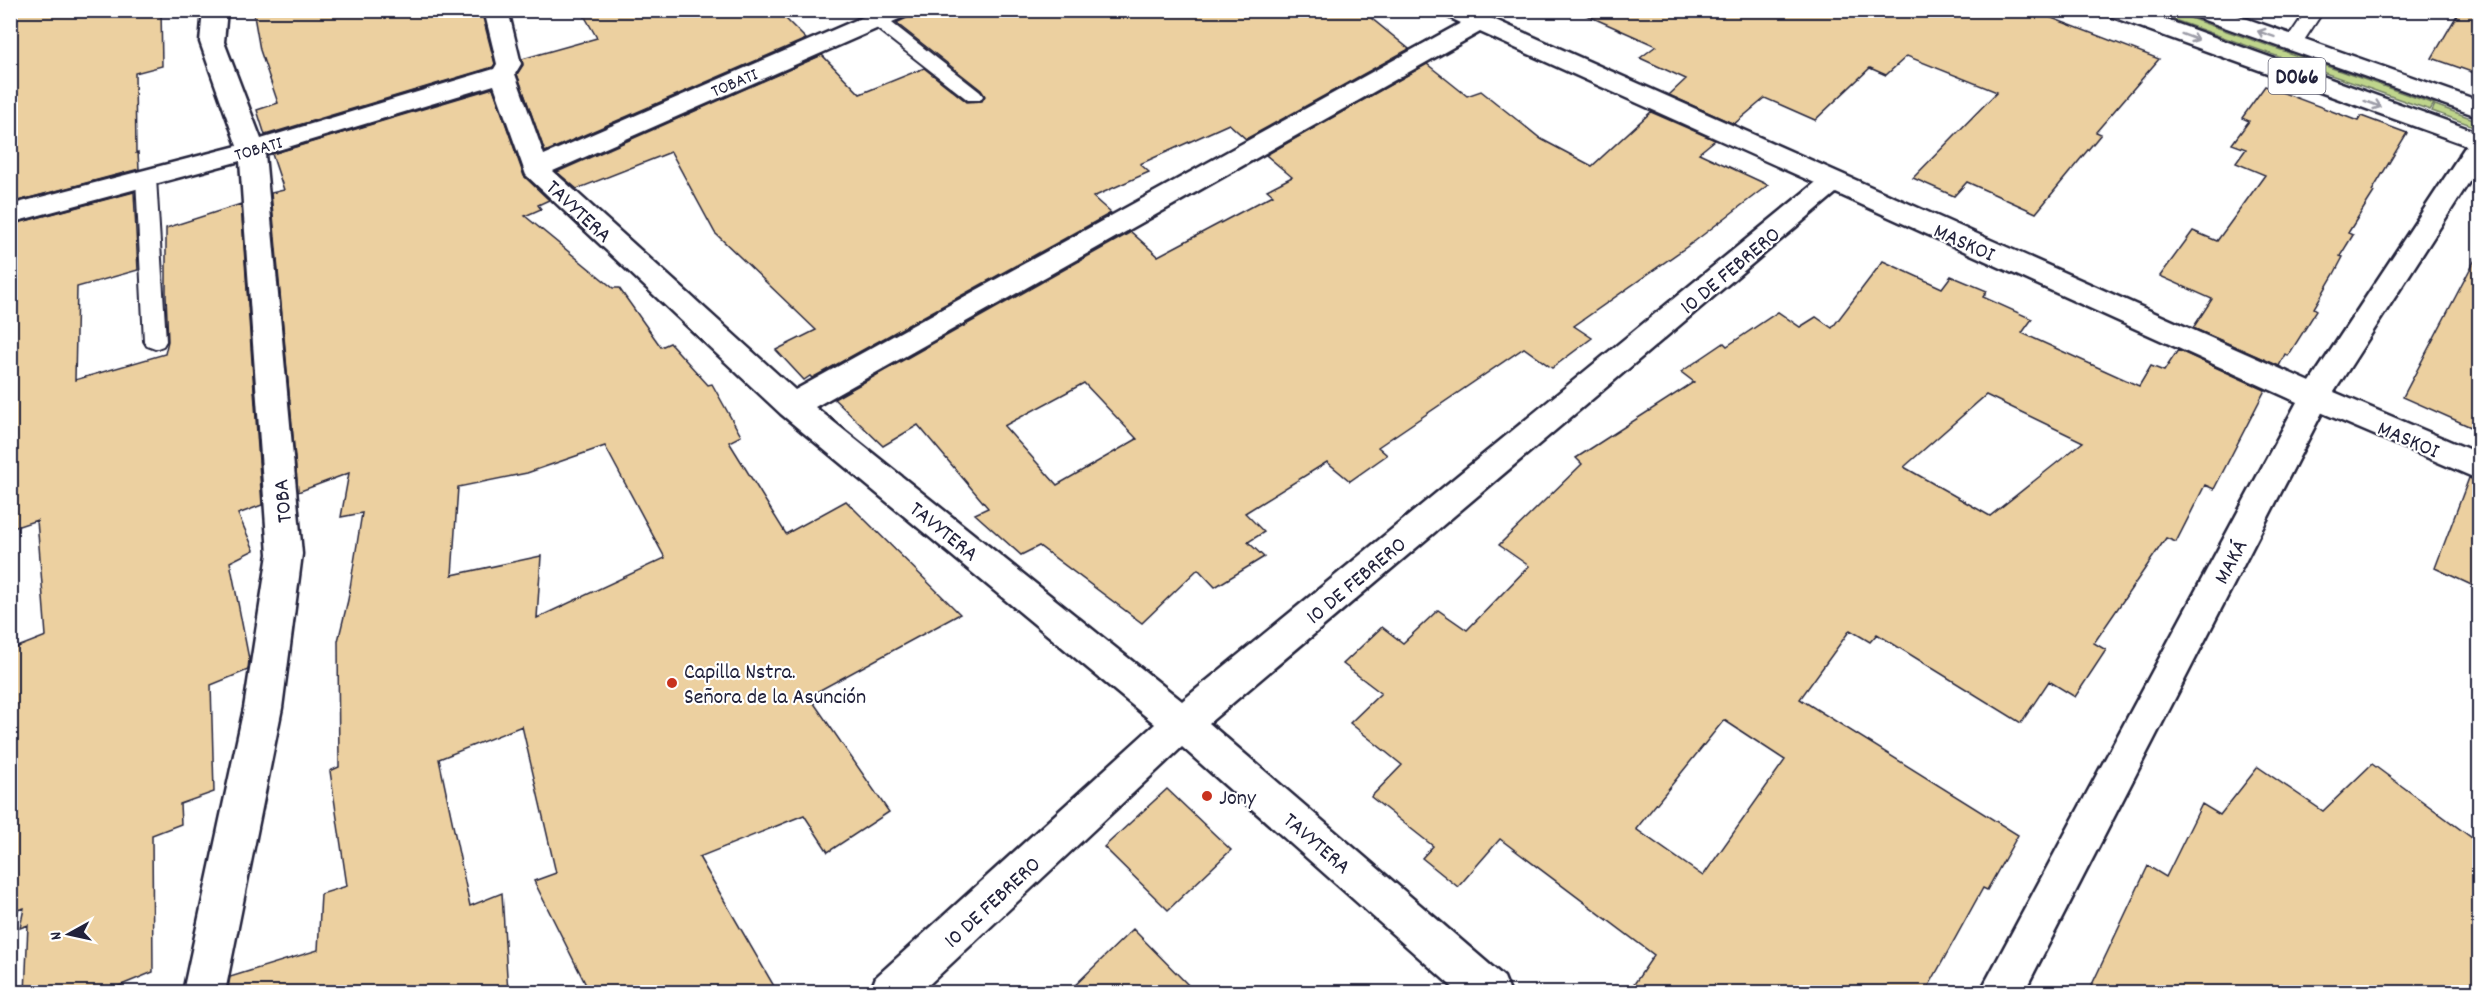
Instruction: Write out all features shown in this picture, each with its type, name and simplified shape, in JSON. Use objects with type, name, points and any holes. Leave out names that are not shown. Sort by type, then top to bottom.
[{"type":"main road","name":"TOBA","points":[[204,993],[263,708],[285,554],[252,150],[212,42],[215,10]]},
{"type":"main road","name":"TAVYTERA","points":[[496,10],[509,64],[502,74],[535,169],[792,406],[1182,723],[1489,993]]},
{"type":"main road","name":"MASKOI","points":[[1452,10],[2315,397],[2480,468]]},
{"type":"main road","name":"D066","points":[[2115,10],[2480,143]]},
{"type":"main road","name":"D066","points":[[2198,10],[2480,110]]},
{"type":"main road","name":"TOBATI","points":[[535,169],[889,15]]},
{"type":"main road","points":[[792,406],[1478,23]]},
{"type":"main road","name":"TOBATI","points":[[10,214],[252,150],[502,74]]},
{"type":"main road","name":"MAKÁ","points":[[2001,993],[2315,397],[2480,143]]},
{"type":"main road","name":"10 DE FEBRERO","points":[[891,993],[1182,723],[1833,182]]},
{"type":"lane","points":[[2294,44],[2316,10]]},
{"type":"lane","points":[[889,15],[974,96]]},
{"type":"lane","points":[[146,178],[155,341]]},
{"type":"green space","points":[[2149,11],[2170,11],[2434,104],[2430,110]]},
{"type":"green space","points":[[2435,105],[2479,121],[2479,128],[2432,111]]},
{"type":"building","points":[[10,10],[161,10],[162,66],[135,73],[136,153],[138,152],[139,169],[10,203]]},
{"type":"building","points":[[253,10],[481,10],[495,64],[493,67],[265,135],[257,110],[278,103],[260,50]]},
{"type":"building","points":[[581,10],[777,10],[806,39],[545,152],[517,74],[523,65],[522,59],[597,38]]},
{"type":"building","points":[[913,10],[1361,10],[1409,49],[1246,139],[1229,124],[1140,164],[1149,172],[1093,197],[1111,213],[812,378],[810,376],[804,380],[776,350],[816,330],[715,233],[671,152],[577,189],[557,172],[822,55],[860,94],[924,68],[967,102],[982,101],[985,96],[981,90],[896,23],[909,17]]},
{"type":"building","points":[[1575,10],[2031,10],[2159,59],[2096,132],[2101,134],[2036,213],[1967,182],[1954,196],[1913,178],[1997,92],[1907,56],[1886,75],[1870,68],[1815,120],[1765,98],[1734,124],[1669,95],[1686,79],[1640,58],[1656,46]]},
{"type":"building","points":[[2460,10],[2480,10],[2480,75],[2432,58]]},
{"type":"building","points":[[1427,64],[1467,96],[1481,91],[1541,139],[1592,166],[1651,112],[1715,140],[1699,153],[1768,185],[1695,241],[1574,326],[1592,338],[1552,368],[1524,348],[1378,447],[1387,455],[1350,481],[1327,462],[1245,513],[1264,532],[1248,542],[1264,557],[1215,587],[1198,569],[1142,623],[1039,546],[1021,555],[975,514],[988,508],[918,425],[883,446],[834,399],[1131,232],[1158,256],[1273,195],[1267,190],[1292,177],[1266,155]],"holes":[[[1084,383],[1137,439],[1057,485],[1004,426]]]},
{"type":"building","points":[[2265,86],[2358,121],[2361,116],[2407,133],[2348,233],[2353,235],[2314,308],[2317,310],[2288,356],[2285,354],[2279,366],[2193,328],[2212,299],[2160,276],[2193,231],[2217,241],[2265,175],[2236,163],[2246,149],[2232,144],[2249,121],[2242,118]]},
{"type":"building","points":[[493,88],[524,176],[549,200],[538,205],[541,209],[525,216],[613,288],[619,288],[661,347],[670,343],[708,385],[712,384],[741,436],[729,442],[786,534],[846,501],[960,614],[809,696],[889,812],[828,852],[804,815],[699,857],[778,993],[590,993],[534,881],[556,873],[522,726],[439,759],[470,906],[502,893],[508,993],[227,993],[230,977],[318,950],[321,894],[347,886],[330,771],[339,767],[338,641],[348,600],[362,513],[341,517],[349,473],[298,492],[271,193],[284,190],[272,154]],"holes":[[[605,446],[665,558],[537,618],[541,556],[452,575],[458,487],[527,473]]]},
{"type":"building","points":[[134,192],[138,270],[77,287],[75,380],[165,354],[168,341],[166,228],[241,204],[262,505],[238,514],[254,550],[230,562],[249,659],[248,670],[211,685],[214,792],[180,804],[181,824],[152,835],[153,972],[102,993],[25,993],[28,925],[20,928],[24,908],[10,912],[10,650],[46,636],[37,520],[10,529],[10,225]]},
{"type":"building","points":[[2480,250],[2480,431],[2403,397]]},
{"type":"building","points":[[1883,261],[1942,288],[1951,276],[1987,291],[1983,297],[2032,319],[2022,333],[2139,386],[2151,366],[2164,371],[2178,350],[2265,390],[2214,489],[2205,485],[2176,542],[2166,538],[2094,643],[2106,650],[2075,697],[2049,681],[2021,723],[1877,634],[1870,642],[1850,630],[1800,699],[2018,835],[1987,890],[1983,888],[1925,993],[1628,993],[1654,955],[1500,839],[1458,887],[1422,858],[1433,846],[1371,797],[1402,765],[1350,723],[1381,693],[1343,664],[1382,627],[1403,643],[1438,610],[1467,630],[1529,566],[1499,545],[1582,464],[1576,458],[1694,382],[1681,372],[1724,343],[1727,346],[1778,312],[1800,327],[1816,317],[1832,328]],"holes":[[[1986,395],[2083,442],[1990,516],[1904,467]],[[1724,720],[1785,760],[1703,876],[1636,829]]]},
{"type":"building","points":[[2469,478],[2480,482],[2480,589],[2435,568]]},
{"type":"building","points":[[2372,764],[2480,844],[2480,993],[2088,993],[2148,866],[2166,877],[2202,804],[2220,815],[2258,767],[2323,811]]},
{"type":"building","points":[[1167,789],[1231,850],[1168,910],[1104,847]]},
{"type":"building","points":[[1133,929],[1196,993],[1067,993]]},
{"type":"place","name":"Capilla Nstra. Señora de la Asunción","points":[[672,683]]},
{"type":"place","name":"Jony","points":[[1207,796]]}]
